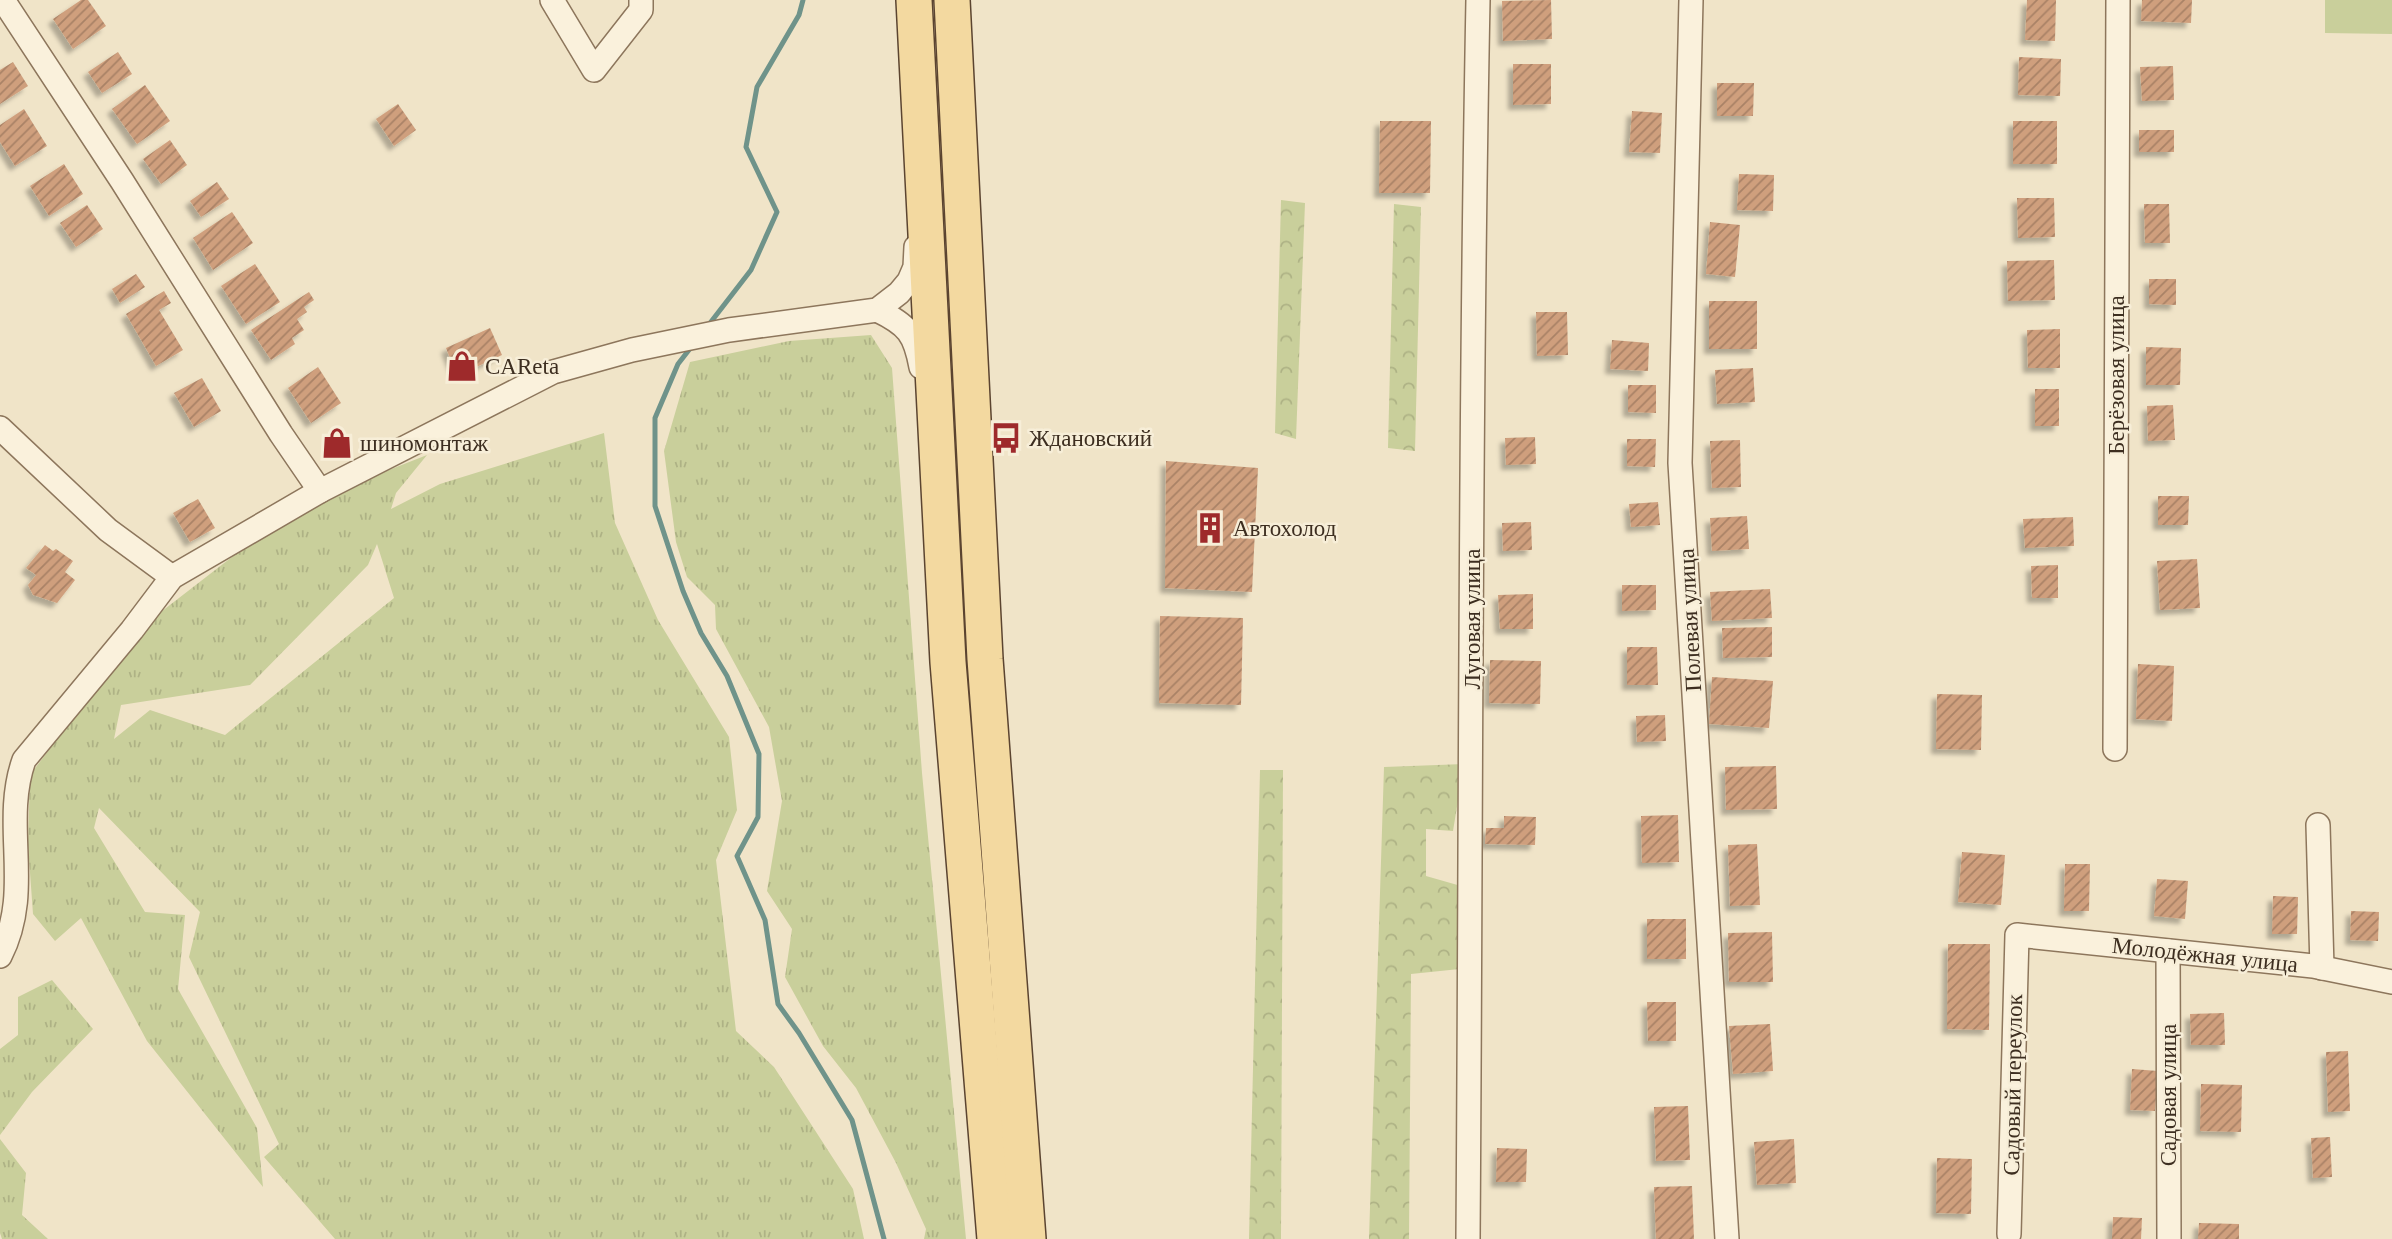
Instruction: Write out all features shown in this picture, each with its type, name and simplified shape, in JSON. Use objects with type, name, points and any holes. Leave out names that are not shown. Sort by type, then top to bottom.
[{"type":"main road","points":[[914,0],[948,662],[995,1239]]},
{"type":"main road","points":[[952,0],[985,659],[1028,1239]]},
{"type":"street","points":[[3,0],[320,491]]},
{"type":"street","points":[[552,0],[594,70],[641,10],[641,0]]},
{"type":"street","name":"Луговая улица","points":[[1468,1239],[1472,320],[1478,0]]},
{"type":"street","name":"Полевая улица","points":[[1691,0],[1680,463],[1727,1239]]},
{"type":"street","name":"Берёзовая улица","points":[[2115,749],[2118,0]]},
{"type":"street","points":[[0,956],[11,936],[17,900],[8,784],[172,577],[320,491],[553,372],[632,350],[729,330],[877,310],[899,293],[909,281],[915,267],[923,150]]},
{"type":"street","points":[[877,310],[898,320],[917,344],[938,450]]},
{"type":"street","points":[[0,428],[108,530],[172,577]]},
{"type":"street","points":[[2318,825],[2322,968]]},
{"type":"street","name":"Молодёжная улица","points":[[2017,935],[2322,968],[2392,982]]},
{"type":"street","name":"Садовый переулок","points":[[2009,1234],[2017,935]]},
{"type":"street","name":"Садовая улица","points":[[2168,951],[2169,1239]]},
{"type":"green space","points":[[2325,0],[2392,0],[2392,34],[2325,33]]},
{"type":"green space","points":[[1281,200],[1305,203],[1296,439],[1275,433]]},
{"type":"green space","points":[[1394,204],[1421,207],[1415,451],[1388,448]]},
{"type":"green space","points":[[871,335],[892,368],[922,773],[966,1239],[924,1239],[926,1229],[896,1163],[856,1088],[823,1046],[785,977],[792,929],[767,891],[782,801],[769,727],[716,629],[715,605],[687,577],[676,542],[664,451],[690,362],[789,341]]},
{"type":"green space","points":[[604,433],[615,523],[658,620],[729,737],[737,810],[716,860],[736,1031],[774,1067],[853,1189],[864,1239],[335,1239],[264,1157],[279,1144],[189,957],[200,912],[99,808],[94,828],[145,912],[185,915],[178,989],[257,1128],[263,1187],[147,1041],[81,918],[55,941],[33,914],[28,845],[30,775],[93,691],[157,615],[241,550],[356,483],[427,455],[396,493],[391,509],[440,484]],"holes":[[[377,544],[394,598],[225,735],[150,710],[114,739],[121,705],[250,685],[368,565]]]},
{"type":"green space","points":[[1464,764],[1453,831],[1426,829],[1426,876],[1482,892],[1479,967],[1411,974],[1409,1239],[1369,1239],[1384,767]]},
{"type":"green space","points":[[1260,770],[1283,770],[1281,1239],[1249,1239]]},
{"type":"green space","points":[[52,980],[93,1029],[32,1092],[0,1135],[0,1049],[18,1035],[18,997]]},
{"type":"green space","points":[[0,1139],[26,1173],[22,1215],[48,1239],[2,1239]]},
{"type":"building","points":[[81,0],[88,0],[106,26],[73,49],[53,19]]},
{"type":"building","points":[[1551,0],[1552,39],[1503,41],[1502,1]]},
{"type":"building","points":[[2027,0],[2056,0],[2055,41],[2025,40]]},
{"type":"building","points":[[2142,0],[2192,0],[2191,23],[2141,21]]},
{"type":"building","points":[[118,52],[132,74],[102,93],[88,72]]},
{"type":"building","points":[[2019,57],[2061,59],[2060,96],[2018,95]]},
{"type":"building","points":[[13,62],[28,86],[0,104],[0,70]]},
{"type":"building","points":[[1513,64],[1551,64],[1551,104],[1513,105]]},
{"type":"building","points":[[2173,66],[2174,100],[2142,101],[2140,67]]},
{"type":"building","points":[[1717,83],[1754,83],[1753,116],[1717,116]]},
{"type":"building","points":[[145,85],[170,121],[137,144],[112,109]]},
{"type":"building","points":[[398,104],[416,130],[394,146],[376,119]]},
{"type":"building","points":[[24,109],[47,146],[15,166],[0,142],[0,125]]},
{"type":"building","points":[[1632,111],[1662,113],[1660,153],[1629,152]]},
{"type":"building","points":[[1380,121],[1431,121],[1430,193],[1379,193]]},
{"type":"building","points":[[2013,121],[2057,121],[2057,164],[2013,164]]},
{"type":"building","points":[[2139,130],[2174,130],[2174,152],[2139,152]]},
{"type":"building","points":[[170,140],[187,165],[161,184],[143,159]]},
{"type":"building","points":[[64,164],[83,194],[49,216],[30,186]]},
{"type":"building","points":[[1739,174],[1774,175],[1773,211],[1737,210]]},
{"type":"building","points":[[217,182],[229,199],[201,217],[190,201]]},
{"type":"building","points":[[2017,198],[2054,198],[2055,237],[2018,238]]},
{"type":"building","points":[[2144,204],[2169,204],[2170,243],[2145,243]]},
{"type":"building","points":[[87,205],[103,229],[76,247],[60,223]]},
{"type":"building","points":[[232,212],[253,243],[213,270],[193,238]]},
{"type":"building","points":[[1710,222],[1740,225],[1735,277],[1706,274]]},
{"type":"building","points":[[2054,260],[2055,300],[2008,301],[2007,261]]},
{"type":"building","points":[[255,264],[280,302],[246,324],[221,286]]},
{"type":"building","points":[[136,274],[145,287],[120,303],[112,289]]},
{"type":"building","points":[[2149,279],[2176,279],[2176,305],[2149,304]]},
{"type":"building","points":[[164,291],[171,303],[159,310],[183,350],[156,366],[126,314]]},
{"type":"building","points":[[309,292],[314,300],[304,307],[307,312],[297,319],[304,330],[292,338],[295,344],[271,360],[251,330]]},
{"type":"building","points":[[1709,301],[1757,301],[1757,349],[1709,349]]},
{"type":"building","points":[[1536,312],[1567,312],[1568,355],[1537,356]]},
{"type":"building","points":[[490,328],[502,355],[457,376],[446,348]]},
{"type":"building","points":[[2060,329],[2060,368],[2028,368],[2027,330]]},
{"type":"building","points":[[1612,340],[1649,343],[1648,371],[1610,369]]},
{"type":"building","points":[[2146,347],[2181,348],[2180,385],[2146,385]]},
{"type":"building","points":[[318,367],[341,403],[311,423],[288,388]]},
{"type":"building","points":[[1753,368],[1755,402],[1717,404],[1715,370]]},
{"type":"building","points":[[202,378],[221,411],[194,427],[174,393]]},
{"type":"building","points":[[1628,385],[1656,385],[1656,413],[1628,412]]},
{"type":"building","points":[[2035,389],[2059,389],[2059,426],[2035,426]]},
{"type":"building","points":[[2173,405],[2175,440],[2148,441],[2147,406]]},
{"type":"building","points":[[1535,437],[1536,464],[1506,465],[1505,438]]},
{"type":"building","points":[[1627,439],[1656,439],[1655,467],[1627,466]]},
{"type":"building","points":[[1740,440],[1741,487],[1712,488],[1710,441]]},
{"type":"building","name":"Автохолод","points":[[1166,461],[1258,468],[1252,592],[1165,588]]},
{"type":"building","points":[[2158,496],[2189,496],[2188,525],[2158,525]]},
{"type":"building","points":[[198,499],[215,528],[190,542],[173,513]]},
{"type":"building","points":[[1658,502],[1660,525],[1631,527],[1629,504]]},
{"type":"building","points":[[1747,516],[1749,549],[1712,551],[1710,518]]},
{"type":"building","points":[[2073,517],[2074,546],[2025,548],[2023,519]]},
{"type":"building","points":[[1531,522],[1532,550],[1503,551],[1502,523]]},
{"type":"building","points":[[45,545],[73,561],[65,572],[75,580],[57,603],[33,595],[28,585],[36,575],[26,568]]},
{"type":"building","points":[[2197,559],[2200,608],[2160,610],[2157,561]]},
{"type":"building","points":[[2058,565],[2058,598],[2032,598],[2031,566]]},
{"type":"building","points":[[1622,585],[1656,585],[1656,610],[1622,611]]},
{"type":"building","points":[[1770,589],[1772,618],[1712,621],[1710,592]]},
{"type":"building","points":[[1533,594],[1533,629],[1500,629],[1498,595]]},
{"type":"building","points":[[1160,616],[1243,618],[1241,705],[1159,703]]},
{"type":"building","points":[[1772,627],[1772,657],[1723,658],[1722,628]]},
{"type":"building","points":[[1627,647],[1657,647],[1658,685],[1627,685]]},
{"type":"building","points":[[1490,660],[1541,661],[1540,704],[1489,703]]},
{"type":"building","points":[[2138,664],[2174,666],[2172,721],[2136,719]]},
{"type":"building","points":[[1712,677],[1773,681],[1769,728],[1709,724]]},
{"type":"building","points":[[1937,694],[1982,695],[1981,750],[1936,749]]},
{"type":"building","points":[[1665,715],[1666,741],[1637,742],[1636,716]]},
{"type":"building","points":[[1776,766],[1777,809],[1726,810],[1725,767]]},
{"type":"building","points":[[1678,815],[1679,862],[1642,863],[1641,816]]},
{"type":"building","points":[[1504,816],[1536,817],[1535,845],[1485,844],[1486,828],[1504,828]]},
{"type":"building","points":[[1757,844],[1760,905],[1730,906],[1728,845]]},
{"type":"building","points":[[1962,852],[2005,855],[2001,905],[1958,902]]},
{"type":"building","points":[[2065,864],[2090,864],[2089,911],[2064,911]]},
{"type":"building","points":[[2157,879],[2188,881],[2185,919],[2154,916]]},
{"type":"building","points":[[2273,896],[2298,897],[2297,934],[2272,934]]},
{"type":"building","points":[[2351,911],[2379,912],[2378,941],[2350,940]]},
{"type":"building","points":[[1647,919],[1686,919],[1686,959],[1647,959]]},
{"type":"building","points":[[1772,932],[1773,982],[1729,982],[1728,933]]},
{"type":"building","points":[[1948,944],[1990,944],[1989,1030],[1947,1029]]},
{"type":"building","points":[[1647,1002],[1676,1002],[1676,1041],[1648,1041]]},
{"type":"building","points":[[2224,1013],[2225,1045],[2191,1045],[2190,1014]]},
{"type":"building","points":[[1770,1024],[1773,1071],[1733,1074],[1729,1026]]},
{"type":"building","points":[[2348,1051],[2350,1111],[2328,1112],[2326,1052]]},
{"type":"building","points":[[2132,1069],[2158,1071],[2155,1111],[2130,1110]]},
{"type":"building","points":[[2201,1084],[2242,1085],[2241,1132],[2200,1131]]},
{"type":"building","points":[[1688,1106],[1690,1160],[1656,1161],[1654,1107]]},
{"type":"building","points":[[2330,1137],[2332,1177],[2313,1178],[2311,1138]]},
{"type":"building","points":[[1794,1139],[1796,1183],[1757,1185],[1754,1142]]},
{"type":"building","points":[[1497,1148],[1527,1149],[1526,1182],[1496,1182]]},
{"type":"building","points":[[1937,1158],[1972,1159],[1971,1214],[1936,1213]]},
{"type":"building","points":[[1692,1186],[1694,1239],[1656,1239],[1654,1187]]},
{"type":"building","points":[[2113,1217],[2142,1218],[2141,1239],[2112,1239]]},
{"type":"building","points":[[2199,1223],[2239,1224],[2239,1239],[2198,1239]]},
{"type":"waterway","points":[[707,327],[751,270],[777,212],[746,147],[757,87],[799,15],[803,0]]},
{"type":"waterway","points":[[692,346],[678,364],[655,418],[655,506],[683,591],[701,633],[727,676],[759,754],[758,817],[737,856],[765,920],[778,1004],[799,1033],[852,1120],[884,1239]]},
{"type":"place","name":"CAReta","points":[[462,366]]},
{"type":"place","name":"Ждановский","points":[[1006,438]]},
{"type":"place","name":"шиномонтаж","points":[[337,443]]},
{"type":"place","name":"Автохолод","points":[[1210,528]]}]
